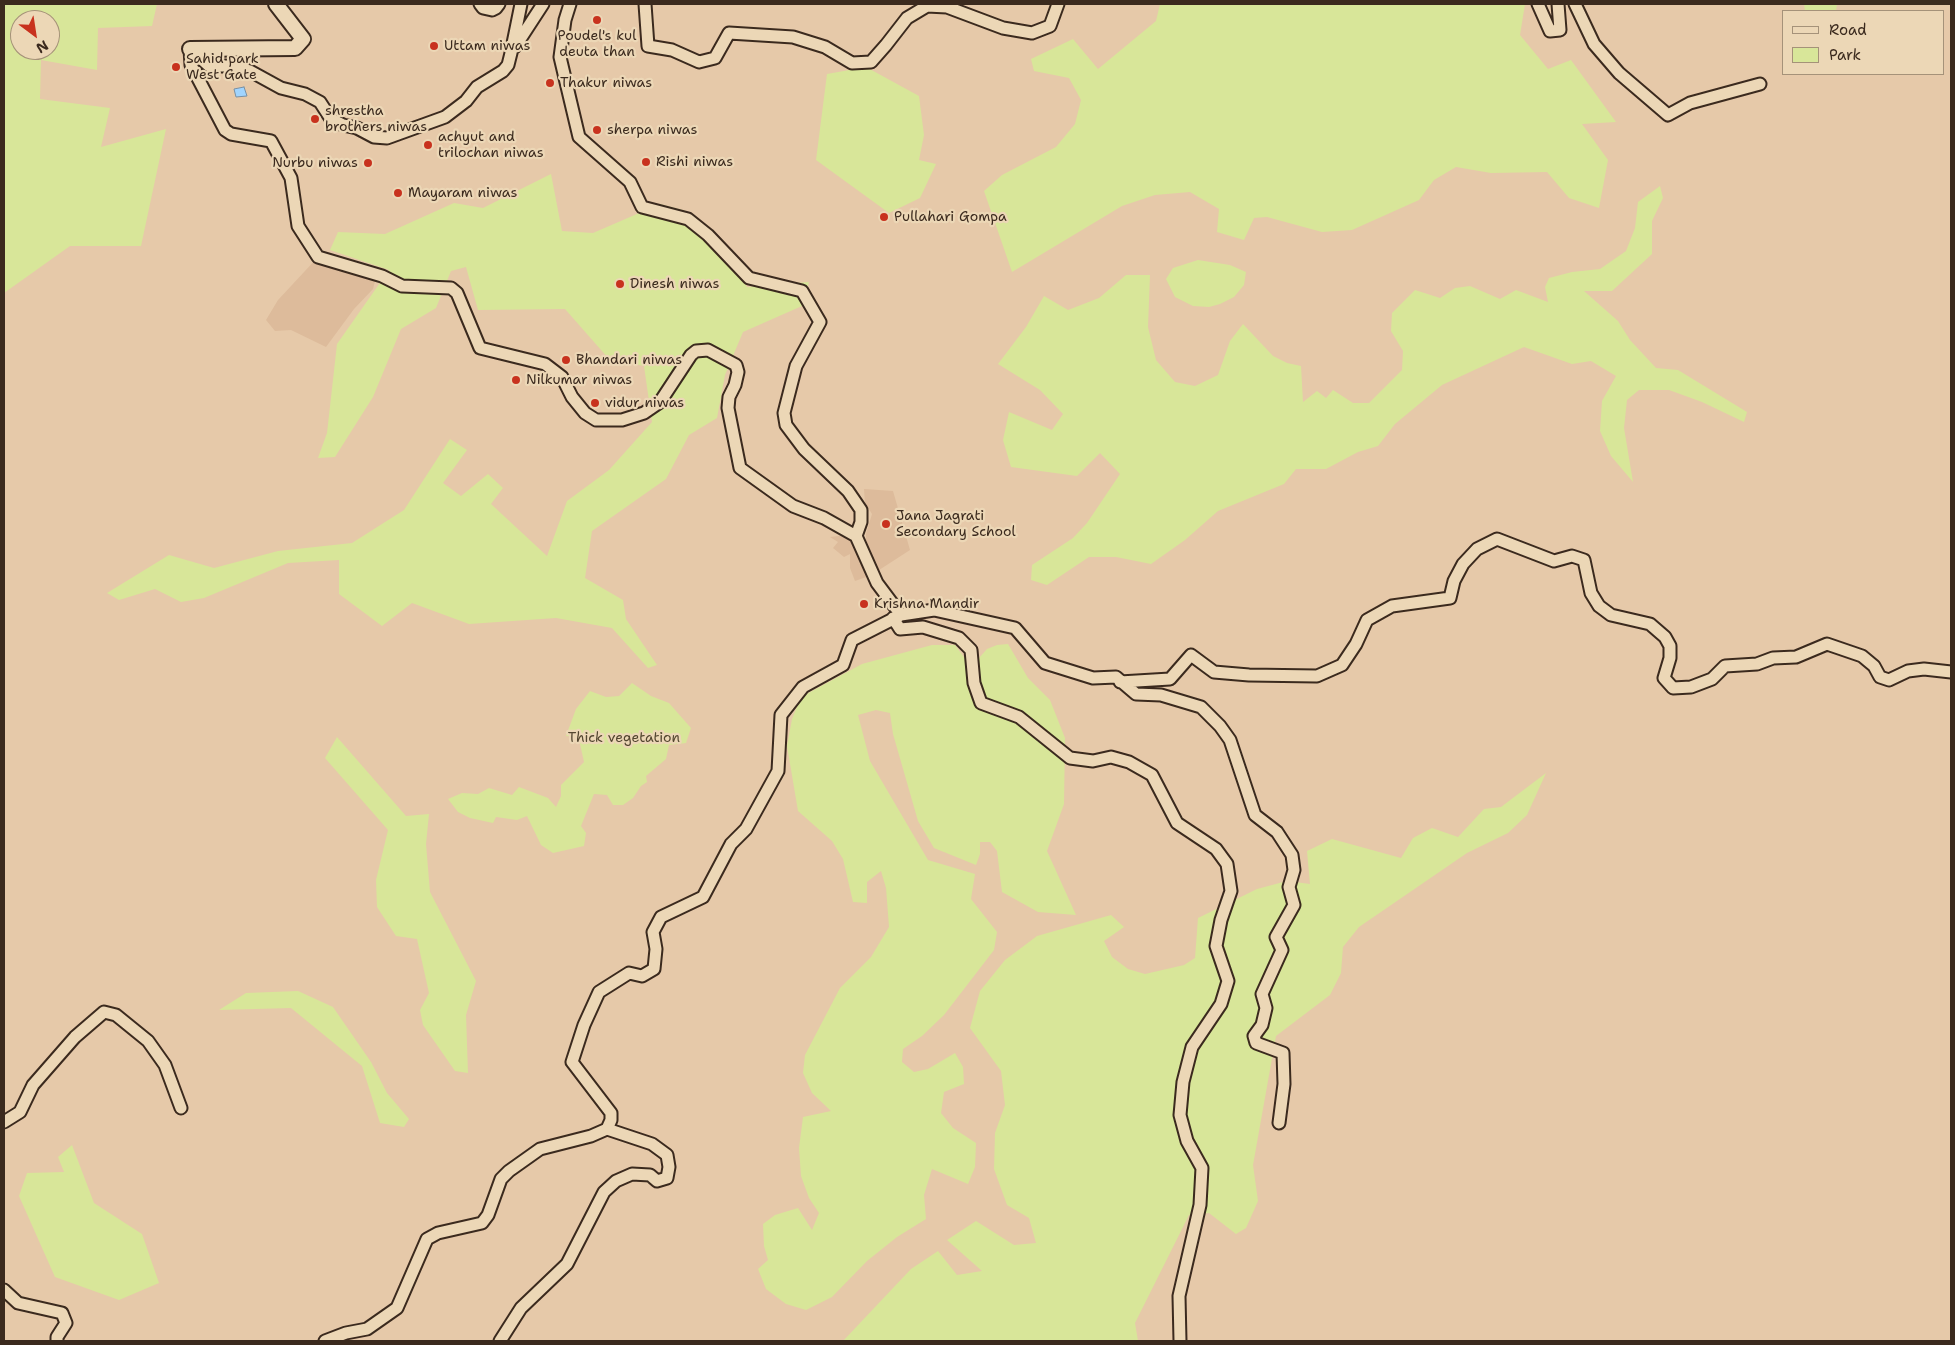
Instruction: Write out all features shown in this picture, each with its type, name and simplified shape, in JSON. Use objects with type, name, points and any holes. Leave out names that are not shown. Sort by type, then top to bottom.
[{"type":"street","points":[[190,49],[295,48],[302,38],[276,4]]},
{"type":"street","points":[[480,4],[482,8],[492,10],[499,4]]},
{"type":"street","points":[[190,49],[209,66],[233,66],[250,71],[281,88],[305,94],[320,102],[331,119],[343,125],[357,128],[374,137],[387,138],[445,117],[466,101],[477,87],[503,71],[508,65],[521,4]]},
{"type":"street","points":[[511,53],[543,4]]},
{"type":"street","points":[[570,4],[565,20],[560,57],[579,137],[630,182],[642,207],[688,219],[708,235],[749,278],[802,291],[820,322],[796,366],[784,413],[786,425],[804,449],[848,491],[861,510],[862,522],[856,536]]},
{"type":"street","points":[[644,4],[648,46],[672,50],[699,62],[715,58],[729,33],[794,37],[825,47],[852,63],[870,62],[907,18],[926,6],[947,7],[1003,28],[1032,33],[1050,26],[1058,4]]},
{"type":"street","points":[[1538,4],[1550,31],[1560,30],[1558,4]]},
{"type":"street","points":[[1575,4],[1594,44],[1619,73],[1668,115],[1690,103],[1760,84]]},
{"type":"street","points":[[190,49],[191,65],[225,130],[231,134],[271,141],[291,178],[298,226],[318,257],[382,276],[402,286],[451,288],[457,293],[480,348],[545,364],[562,377],[572,397],[585,413],[596,420],[622,420],[644,413],[660,402],[691,355],[696,351],[708,350],[736,365],[738,372],[735,385],[729,397],[728,408],[740,468],[793,506],[824,518],[856,536],[900,628],[923,628],[959,638],[971,650],[974,684],[981,703],[1019,718],[1070,758],[1093,761],[1111,757],[1129,762],[1152,775],[1177,822],[1216,849],[1227,864],[1231,891],[1220,920],[1216,946],[1228,981],[1221,1004],[1192,1047],[1182,1082],[1180,1115],[1187,1142],[1202,1168],[1200,1205],[1179,1296],[1180,1341]]},
{"type":"street","points":[[1120,682],[1170,679],[1191,655],[1214,672],[1249,675],[1317,676],[1342,665],[1356,644],[1367,620],[1392,606],[1450,598],[1454,581],[1463,564],[1477,549],[1497,540],[1554,561],[1572,556],[1584,560],[1591,593],[1599,606],[1611,615],[1650,624],[1665,637],[1670,646],[1670,658],[1664,678],[1673,688],[1691,687],[1712,679],[1725,666],[1757,664],[1773,658],[1796,658],[1827,644],[1862,656],[1874,666],[1880,677],[1889,680],[1908,671],[1924,669],[1951,672]]},
{"type":"street","points":[[607,1129],[611,1120],[610,1113],[572,1062],[584,1025],[599,992],[629,973],[642,976],[654,969],[656,949],[654,932],[661,917],[703,897],[731,844],[746,829],[778,771],[781,715],[803,687],[843,665],[852,640],[894,618],[934,610],[1015,628],[1046,663],[1093,678],[1116,677],[1136,694],[1162,695],[1201,707],[1220,726],[1230,740],[1255,815],[1277,832],[1292,855],[1294,870],[1289,887],[1294,905],[1276,936],[1282,950],[1262,994],[1266,1008],[1262,1025],[1254,1036],[1256,1043],[1283,1052],[1284,1084],[1279,1123]]},
{"type":"street","points":[[4,1122],[20,1112],[33,1085],[75,1037],[104,1012],[116,1015],[148,1041],[165,1065],[181,1108]]},
{"type":"street","points":[[325,1341],[346,1333],[367,1329],[397,1308],[427,1239],[438,1233],[482,1223],[488,1215],[499,1183],[509,1172],[540,1149],[591,1136],[607,1129],[652,1144],[666,1155],[669,1167],[667,1178],[657,1181],[650,1175],[632,1174],[616,1181],[604,1192],[567,1264],[521,1308],[500,1341]]},
{"type":"street","points":[[4,1290],[18,1303],[62,1313],[66,1323],[57,1337],[57,1341]]},
{"type":"street","points":[[346,1333],[355,1341]]},
{"type":"shaded area","points":[[318,257],[376,277],[373,289],[354,309],[326,347],[291,330],[275,331],[266,320],[278,300]]},
{"type":"shaded area","name":"Jana Jagrati Secondary School","points":[[864,489],[893,491],[910,550],[876,572],[866,546],[866,534],[872,514],[865,503]]},
{"type":"shaded area","points":[[847,535],[858,549],[869,576],[855,581],[850,568],[850,554],[844,557],[833,548],[838,542],[830,537]]},
{"type":"green space","points":[[4,4],[157,4],[152,26],[98,28],[97,70],[41,60],[40,99],[110,108],[101,147],[166,129],[141,246],[70,246],[4,293]]},
{"type":"green space","points":[[1160,4],[1525,4],[1520,35],[1548,69],[1571,60],[1616,122],[1582,124],[1608,160],[1599,208],[1569,198],[1547,172],[1491,173],[1456,167],[1434,180],[1419,200],[1352,230],[1322,232],[1267,217],[1254,218],[1244,240],[1217,232],[1219,209],[1190,192],[1155,195],[1122,206],[1012,272],[984,191],[1002,175],[1056,147],[1075,124],[1081,100],[1069,78],[1034,71],[1031,59],[1073,39],[1098,69],[1156,21]]},
{"type":"green space","points":[[1804,4],[1837,4],[1836,10],[1805,10]]},
{"type":"green space","points":[[866,67],[919,96],[924,135],[919,160],[936,164],[920,198],[889,213],[816,160],[827,74]]},
{"type":"green space","points":[[551,174],[562,231],[593,233],[660,204],[686,211],[724,242],[747,287],[809,282],[802,306],[743,332],[725,375],[717,418],[689,435],[666,479],[592,531],[585,578],[623,600],[626,619],[657,665],[648,668],[612,628],[556,618],[469,624],[412,603],[382,626],[339,594],[339,560],[288,563],[204,598],[181,602],[155,589],[119,600],[107,593],[169,555],[214,568],[278,551],[352,543],[404,510],[450,439],[467,450],[443,483],[461,496],[488,474],[503,488],[491,504],[547,556],[567,501],[609,470],[652,422],[644,366],[609,359],[565,309],[478,310],[466,267],[451,271],[436,308],[401,329],[373,397],[335,457],[318,458],[327,433],[337,344],[389,270],[330,250],[338,232],[385,234],[454,203],[483,208]]},
{"type":"green space","points":[[1660,186],[1663,198],[1652,221],[1652,254],[1612,291],[1584,291],[1618,321],[1630,340],[1656,368],[1678,370],[1747,412],[1744,422],[1702,402],[1669,390],[1639,390],[1627,400],[1624,428],[1633,482],[1611,456],[1600,431],[1602,401],[1616,376],[1591,361],[1572,364],[1524,347],[1442,385],[1395,424],[1378,446],[1358,452],[1326,469],[1296,469],[1284,484],[1218,511],[1185,540],[1151,564],[1116,557],[1089,557],[1047,585],[1031,580],[1032,565],[1073,538],[1087,523],[1120,474],[1100,453],[1077,476],[1011,467],[1003,440],[1009,412],[1052,430],[1063,414],[1040,390],[998,364],[1026,327],[1044,296],[1068,310],[1099,298],[1126,275],[1150,275],[1148,327],[1156,360],[1175,382],[1195,386],[1218,375],[1230,341],[1243,324],[1273,356],[1287,363],[1301,366],[1303,402],[1317,391],[1326,398],[1333,390],[1353,403],[1369,403],[1402,370],[1403,351],[1391,331],[1392,313],[1415,290],[1440,298],[1455,288],[1470,286],[1500,299],[1516,290],[1548,302],[1545,287],[1549,278],[1572,272],[1600,269],[1626,251],[1635,228],[1638,202]]},
{"type":"green space","points":[[1198,260],[1230,265],[1246,272],[1244,285],[1234,297],[1209,307],[1193,306],[1175,297],[1166,279],[1173,268]]},
{"type":"green space","points":[[1008,644],[1028,678],[1050,700],[1065,738],[1064,804],[1047,851],[1076,915],[1038,912],[1002,892],[997,851],[990,842],[980,842],[980,854],[976,865],[934,848],[918,821],[893,734],[890,713],[876,710],[858,715],[870,761],[928,860],[975,874],[971,899],[997,932],[994,950],[944,1015],[922,1036],[903,1049],[902,1062],[914,1072],[928,1069],[955,1053],[963,1067],[964,1084],[944,1092],[941,1113],[953,1128],[976,1143],[975,1167],[968,1184],[932,1169],[924,1195],[926,1219],[897,1237],[867,1261],[832,1297],[806,1310],[786,1304],[766,1289],[758,1269],[768,1260],[764,1246],[763,1224],[775,1215],[798,1208],[812,1230],[819,1213],[809,1198],[801,1176],[799,1148],[803,1117],[831,1111],[812,1093],[803,1073],[805,1055],[840,988],[871,957],[889,927],[886,888],[881,871],[867,882],[867,903],[853,902],[843,859],[832,841],[798,811],[787,746],[792,719],[801,697],[862,664],[932,645],[955,645],[966,660],[968,677],[974,675],[979,658],[987,649],[997,645]]},
{"type":"green space","name":"Thick vegetation","points":[[632,683],[651,696],[669,703],[691,728],[686,743],[669,745],[666,759],[646,776],[647,782],[641,786],[633,798],[623,805],[613,805],[607,795],[594,794],[581,826],[586,833],[584,846],[553,853],[541,845],[527,816],[517,820],[496,817],[493,823],[470,818],[458,812],[448,799],[462,793],[478,794],[489,788],[512,795],[519,787],[548,798],[556,807],[561,796],[561,785],[584,762],[580,744],[581,737],[566,736],[576,709],[590,691],[606,697],[619,696]]},
{"type":"green space","points":[[337,737],[406,816],[429,814],[426,844],[430,892],[476,981],[466,1015],[468,1073],[455,1071],[423,1025],[420,1010],[429,993],[417,939],[396,936],[377,907],[376,880],[388,830],[325,758]]},
{"type":"green space","points":[[1546,773],[1527,815],[1508,833],[1467,853],[1359,927],[1343,947],[1341,973],[1330,995],[1276,1036],[1253,1165],[1258,1201],[1246,1228],[1236,1234],[1209,1213],[1189,1215],[1135,1323],[1138,1341],[843,1341],[911,1269],[938,1251],[957,1275],[982,1271],[947,1240],[976,1221],[1014,1245],[1036,1243],[1029,1218],[1007,1205],[994,1169],[995,1133],[1005,1105],[1001,1071],[970,1028],[980,991],[1005,960],[1037,936],[1111,915],[1124,927],[1104,941],[1112,957],[1128,969],[1145,974],[1184,965],[1195,958],[1198,918],[1257,889],[1287,881],[1310,884],[1307,851],[1332,839],[1401,858],[1413,838],[1432,828],[1458,837],[1484,809],[1501,807]]},
{"type":"green space","points":[[298,991],[333,1007],[371,1062],[387,1093],[409,1119],[404,1127],[380,1123],[362,1066],[291,1008],[219,1010],[246,993]]},
{"type":"green space","points":[[72,1145],[94,1203],[142,1234],[159,1283],[119,1300],[55,1277],[19,1196],[27,1173],[64,1172],[58,1157]]},
{"type":"water","points":[[244,87],[247,96],[236,97],[234,89]]},
{"type":"place","name":"Poudel's kul deuta than","points":[[597,20]]},
{"type":"place","name":"Uttam niwas","points":[[434,46]]},
{"type":"place","name":"Sahid park West Gate","points":[[176,67]]},
{"type":"place","name":"Thakur niwas","points":[[550,83]]},
{"type":"place","name":"shrestha brothers niwas","points":[[315,119]]},
{"type":"place","name":"sherpa niwas","points":[[597,130]]},
{"type":"place","name":"achyut and trilochan niwas","points":[[428,145]]},
{"type":"place","name":"Rishi niwas","points":[[646,162]]},
{"type":"place","name":"Nurbu niwas","points":[[368,163]]},
{"type":"place","name":"Mayaram niwas","points":[[398,193]]},
{"type":"place","name":"Pullahari Gompa","points":[[884,217]]},
{"type":"place","name":"Dinesh niwas","points":[[620,284]]},
{"type":"place","name":"Bhandari niwas","points":[[566,360]]},
{"type":"place","name":"Nilkumar niwas","points":[[516,380]]},
{"type":"place","name":"vidur niwas","points":[[595,403]]},
{"type":"place","name":"Jana Jagrati Secondary School","points":[[886,524]]},
{"type":"place","name":"Krishna Mandir","points":[[864,604]]}]
